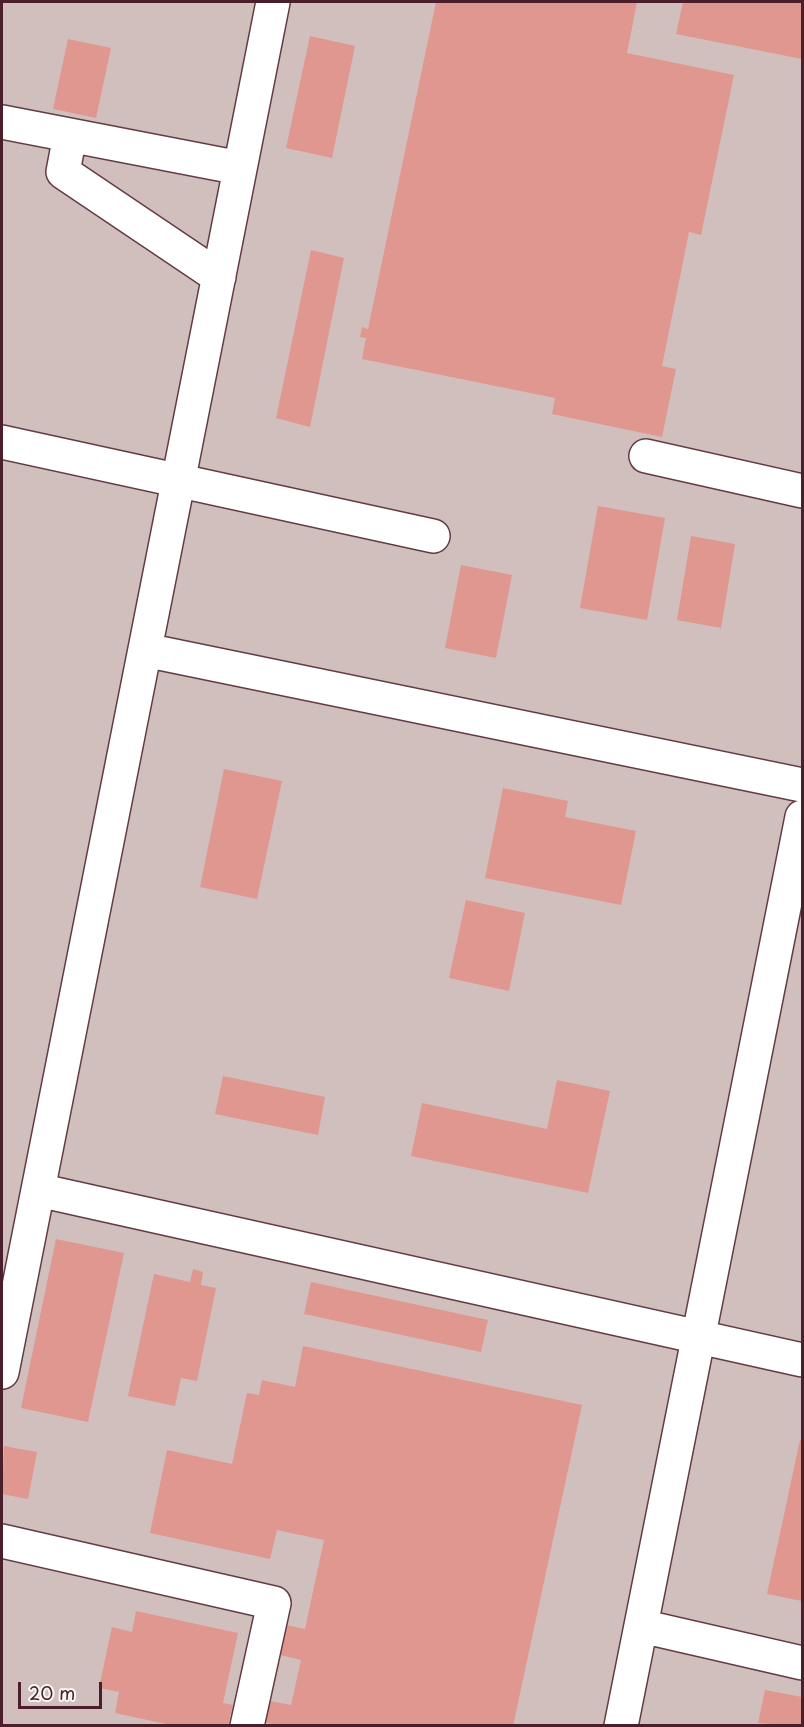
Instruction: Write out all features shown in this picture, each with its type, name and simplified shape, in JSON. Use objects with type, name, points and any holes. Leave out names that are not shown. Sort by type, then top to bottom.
[{"type":"lane","points":[[2,1372],[273,2]]},
{"type":"lane","points":[[2,122],[240,168]]},
{"type":"lane","points":[[70,135],[63,172],[219,277]]},
{"type":"lane","points":[[2,442],[433,536]]},
{"type":"lane","points":[[646,456],[802,490]]},
{"type":"lane","points":[[145,650],[802,784]]},
{"type":"lane","points":[[621,1725],[802,817]]},
{"type":"lane","points":[[38,1190],[802,1360]]},
{"type":"lane","points":[[2,1541],[274,1603],[248,1725]]},
{"type":"lane","points":[[640,1626],[802,1663]]},
{"type":"shaded area","points":[[2,2],[802,2],[802,1725],[2,1726]]},
{"type":"building","points":[[436,2],[637,2],[627,53],[734,75],[701,235],[689,232],[662,366],[676,369],[662,437],[552,414],[555,398],[362,359],[366,338],[360,337],[362,327],[368,329]]},
{"type":"building","points":[[683,2],[802,2],[802,59],[676,34]]},
{"type":"building","points":[[310,36],[355,46],[332,158],[286,148]]},
{"type":"building","points":[[68,39],[111,48],[96,118],[53,109]]},
{"type":"building","points":[[311,250],[344,258],[310,427],[276,418]]},
{"type":"building","points":[[598,506],[665,518],[647,620],[580,608]]},
{"type":"building","points":[[691,536],[735,544],[721,628],[677,620]]},
{"type":"building","points":[[461,565],[512,575],[496,658],[445,648]]},
{"type":"building","points":[[224,769],[282,781],[257,899],[200,887]]},
{"type":"building","points":[[503,788],[568,801],[565,817],[636,831],[621,905],[485,878]]},
{"type":"building","points":[[466,900],[525,913],[509,991],[449,978]]},
{"type":"building","points":[[223,1076],[325,1097],[318,1135],[215,1114]]},
{"type":"building","points":[[557,1080],[610,1091],[588,1193],[411,1156],[422,1103],[547,1129]]},
{"type":"building","points":[[56,1239],[124,1253],[88,1422],[21,1408]]},
{"type":"building","points":[[193,1269],[203,1272],[201,1285],[216,1288],[197,1381],[181,1378],[175,1406],[128,1396],[154,1274],[190,1282]]},
{"type":"building","points":[[311,1282],[488,1320],[481,1352],[304,1314]]},
{"type":"building","points":[[303,1346],[582,1405],[513,1726],[279,1726],[265,1722],[270,1701],[291,1705],[301,1660],[280,1655],[286,1625],[305,1629],[324,1540],[277,1530],[270,1559],[150,1533],[167,1450],[232,1464],[247,1393],[259,1395],[262,1380],[295,1387]]},
{"type":"building","points":[[800,1440],[802,1441],[802,1601],[767,1594]]},
{"type":"building","points":[[4,1446],[37,1452],[28,1499],[2,1494]]},
{"type":"building","points":[[136,1611],[238,1633],[223,1703],[233,1705],[228,1725],[175,1726],[115,1713],[119,1692],[99,1688],[112,1627],[132,1632]]},
{"type":"building","points":[[765,1690],[802,1697],[802,1726],[758,1723]]}]
